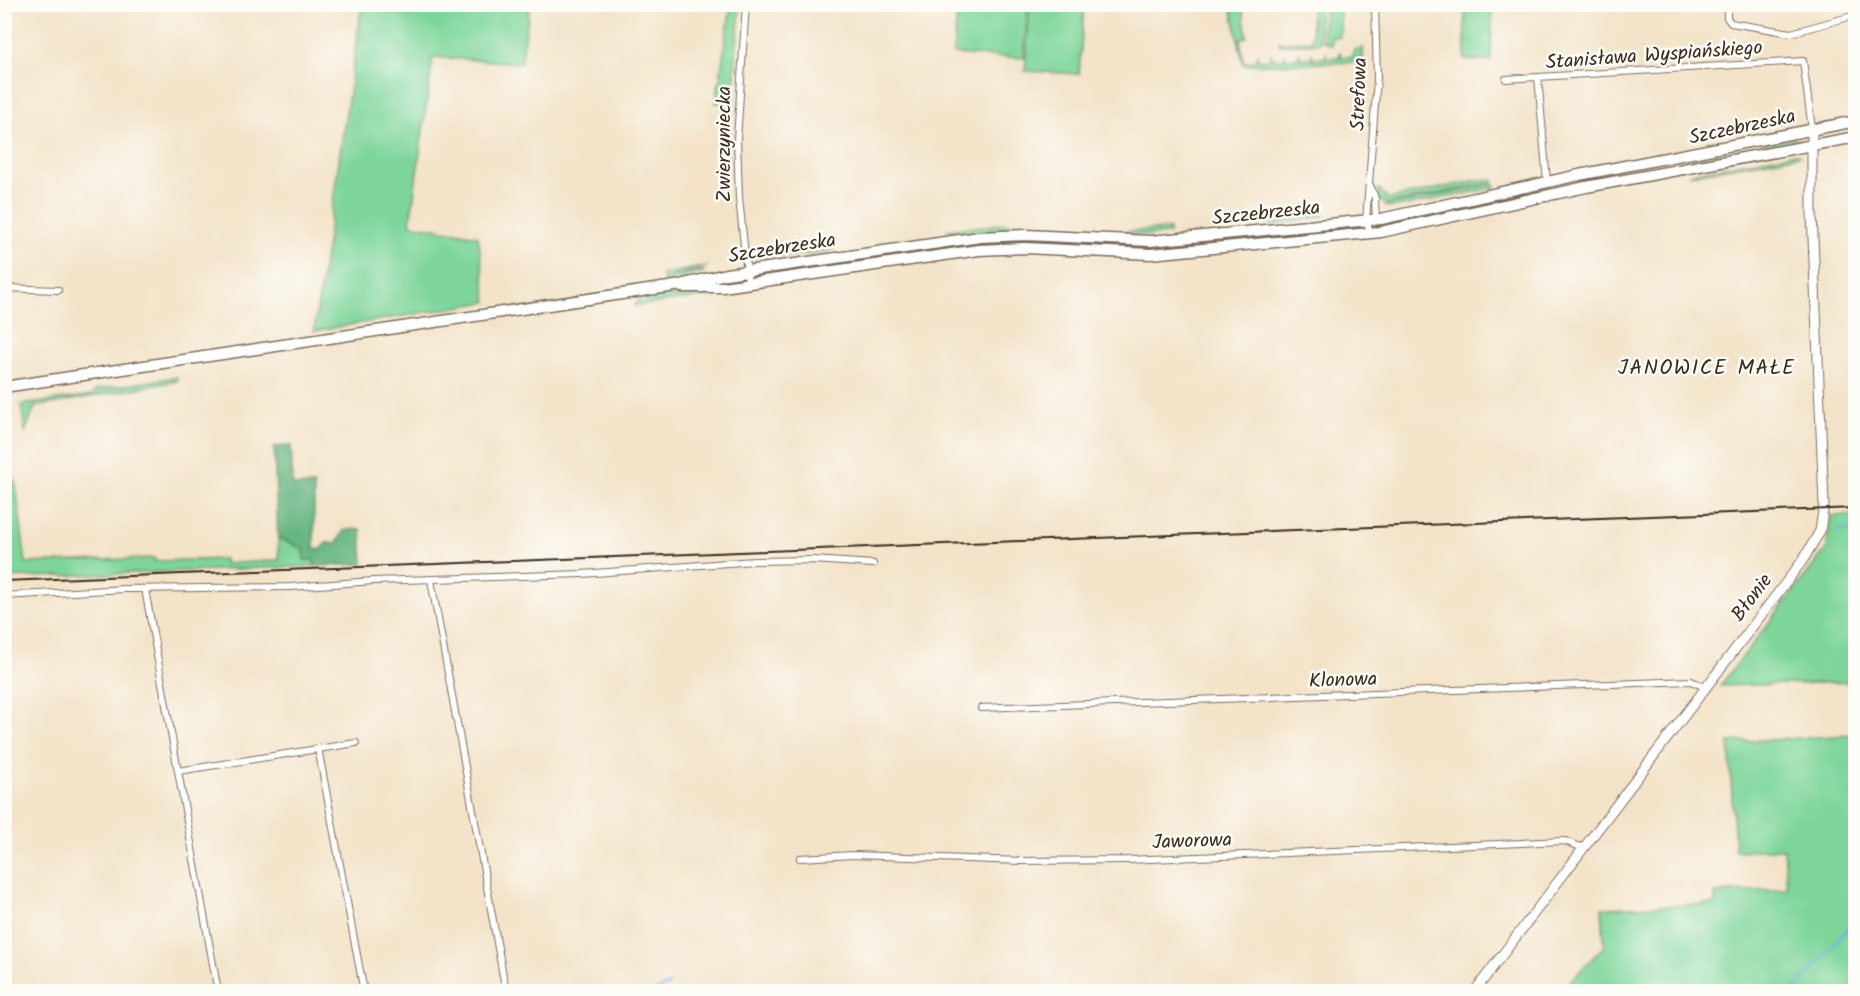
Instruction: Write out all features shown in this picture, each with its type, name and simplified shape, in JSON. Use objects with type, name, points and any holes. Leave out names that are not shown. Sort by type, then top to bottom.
[{"type":"main road","name":"Szczebrzeska","points":[[672,287],[746,270],[980,237],[1026,235],[1150,241],[1371,220],[1547,182],[1856,121]]},
{"type":"main road","name":"Szczebrzeska","points":[[672,287],[699,288],[748,283],[979,250],[1025,248],[1150,254],[1371,233],[1418,226],[1586,187],[1856,137]]},
{"type":"main road","points":[[4,387],[672,287]]},
{"type":"street","name":"Zwierzyniecka","points":[[746,4],[736,139],[748,283]]},
{"type":"street","name":"Strefowa","points":[[1371,233],[1370,185],[1377,75],[1375,4]]},
{"type":"street","points":[[1727,4],[1731,23],[1786,33],[1856,15]]},
{"type":"street","name":"Stanisława Wyspiańskiego","points":[[1506,79],[1803,61],[1812,129]]},
{"type":"street","points":[[1538,77],[1547,182]]},
{"type":"street","name":"Błonie","points":[[1474,992],[1808,553],[1822,523],[1824,504],[1810,145],[1812,129]]},
{"type":"street","name":"Strefowa","points":[[1370,185],[1371,233]]},
{"type":"street","points":[[4,288],[58,290]]},
{"type":"street","points":[[4,596],[145,588],[282,587],[374,580],[431,580],[654,570],[766,561],[813,560],[873,564]]},
{"type":"street","points":[[431,580],[506,992]]},
{"type":"street","points":[[145,588],[218,992]]},
{"type":"street","name":"Klonowa","points":[[981,708],[1691,681],[1705,687]]},
{"type":"street","points":[[178,771],[356,743]]},
{"type":"street","points":[[318,748],[364,992]]},
{"type":"street","name":"Jaworowa","points":[[800,858],[853,855],[1022,861],[1127,860],[1565,841],[1583,848]]},
{"type":"green space","points":[[362,4],[530,5],[521,63],[433,57],[410,224],[478,236],[487,302],[314,331]]},
{"type":"green space","points":[[1324,4],[1340,5],[1340,37],[1332,37],[1332,45],[1323,41]]},
{"type":"green space","points":[[731,5],[740,5],[733,101],[716,103]]},
{"type":"green space","points":[[958,5],[1028,5],[1024,58],[953,54]]},
{"type":"green space","points":[[1030,5],[1084,5],[1079,74],[1025,71]]},
{"type":"green space","points":[[1231,5],[1242,5],[1247,37],[1240,39],[1244,63],[1257,60],[1257,54],[1259,60],[1271,59],[1271,53],[1272,59],[1285,59],[1285,53],[1286,59],[1298,58],[1299,52],[1300,58],[1312,58],[1312,52],[1313,58],[1326,58],[1326,52],[1327,58],[1339,57],[1340,51],[1341,57],[1353,57],[1354,50],[1363,48],[1363,62],[1243,65]]},
{"type":"green space","points":[[1314,5],[1319,7],[1320,43],[1280,45],[1279,42],[1312,41],[1311,9]]},
{"type":"green space","points":[[1465,7],[1492,7],[1491,61],[1465,60]]},
{"type":"green space","points":[[1789,138],[1801,141],[1692,161],[1693,159]]},
{"type":"green space","points":[[1794,153],[1801,155],[1688,175],[1692,173]]},
{"type":"green space","points":[[1492,179],[1493,182],[1389,204],[1379,201],[1378,189],[1389,199]]},
{"type":"green space","points":[[1494,184],[1495,188],[1393,208],[1384,206]]},
{"type":"green space","points":[[1324,213],[1323,216],[1271,225],[1273,219]]},
{"type":"green space","points":[[1003,224],[1076,228],[1077,234],[1005,230],[953,235],[947,230]]},
{"type":"green space","points":[[1169,229],[1169,234],[1124,236],[1121,232]]},
{"type":"green space","points":[[835,248],[822,254],[753,258]]},
{"type":"green space","points":[[708,266],[669,277],[704,270],[703,273],[664,282],[662,274]]},
{"type":"green space","points":[[703,293],[709,296],[634,306],[640,298]]},
{"type":"green space","points":[[177,377],[177,381],[35,407],[25,432],[21,405],[93,395],[96,390]]},
{"type":"green space","points":[[291,446],[293,486],[314,485],[314,548],[321,550],[326,543],[337,543],[344,530],[361,529],[363,564],[315,566],[314,560],[304,560],[304,549],[278,538],[274,447]]},
{"type":"green space","points":[[15,479],[26,563],[154,558],[155,561],[224,559],[224,564],[279,560],[278,538],[306,551],[315,566],[5,578],[5,545],[10,544],[4,480]]},
{"type":"green space","points":[[1855,515],[1855,682],[1720,686],[1827,548],[1831,516]]},
{"type":"green space","points":[[1855,735],[1855,991],[1561,991],[1604,946],[1602,908],[1715,904],[1715,893],[1787,889],[1784,849],[1735,851],[1729,742]]},
{"type":"waterway","points":[[1835,531],[1856,530]]},
{"type":"waterway","points":[[1795,989],[1856,919]]},
{"type":"waterway","points":[[652,992],[670,984]]},
{"type":"railway","points":[[4,581],[1856,508]]},
{"type":"district","name":"JANOWICE MAŁE","points":[[1707,367]]}]
